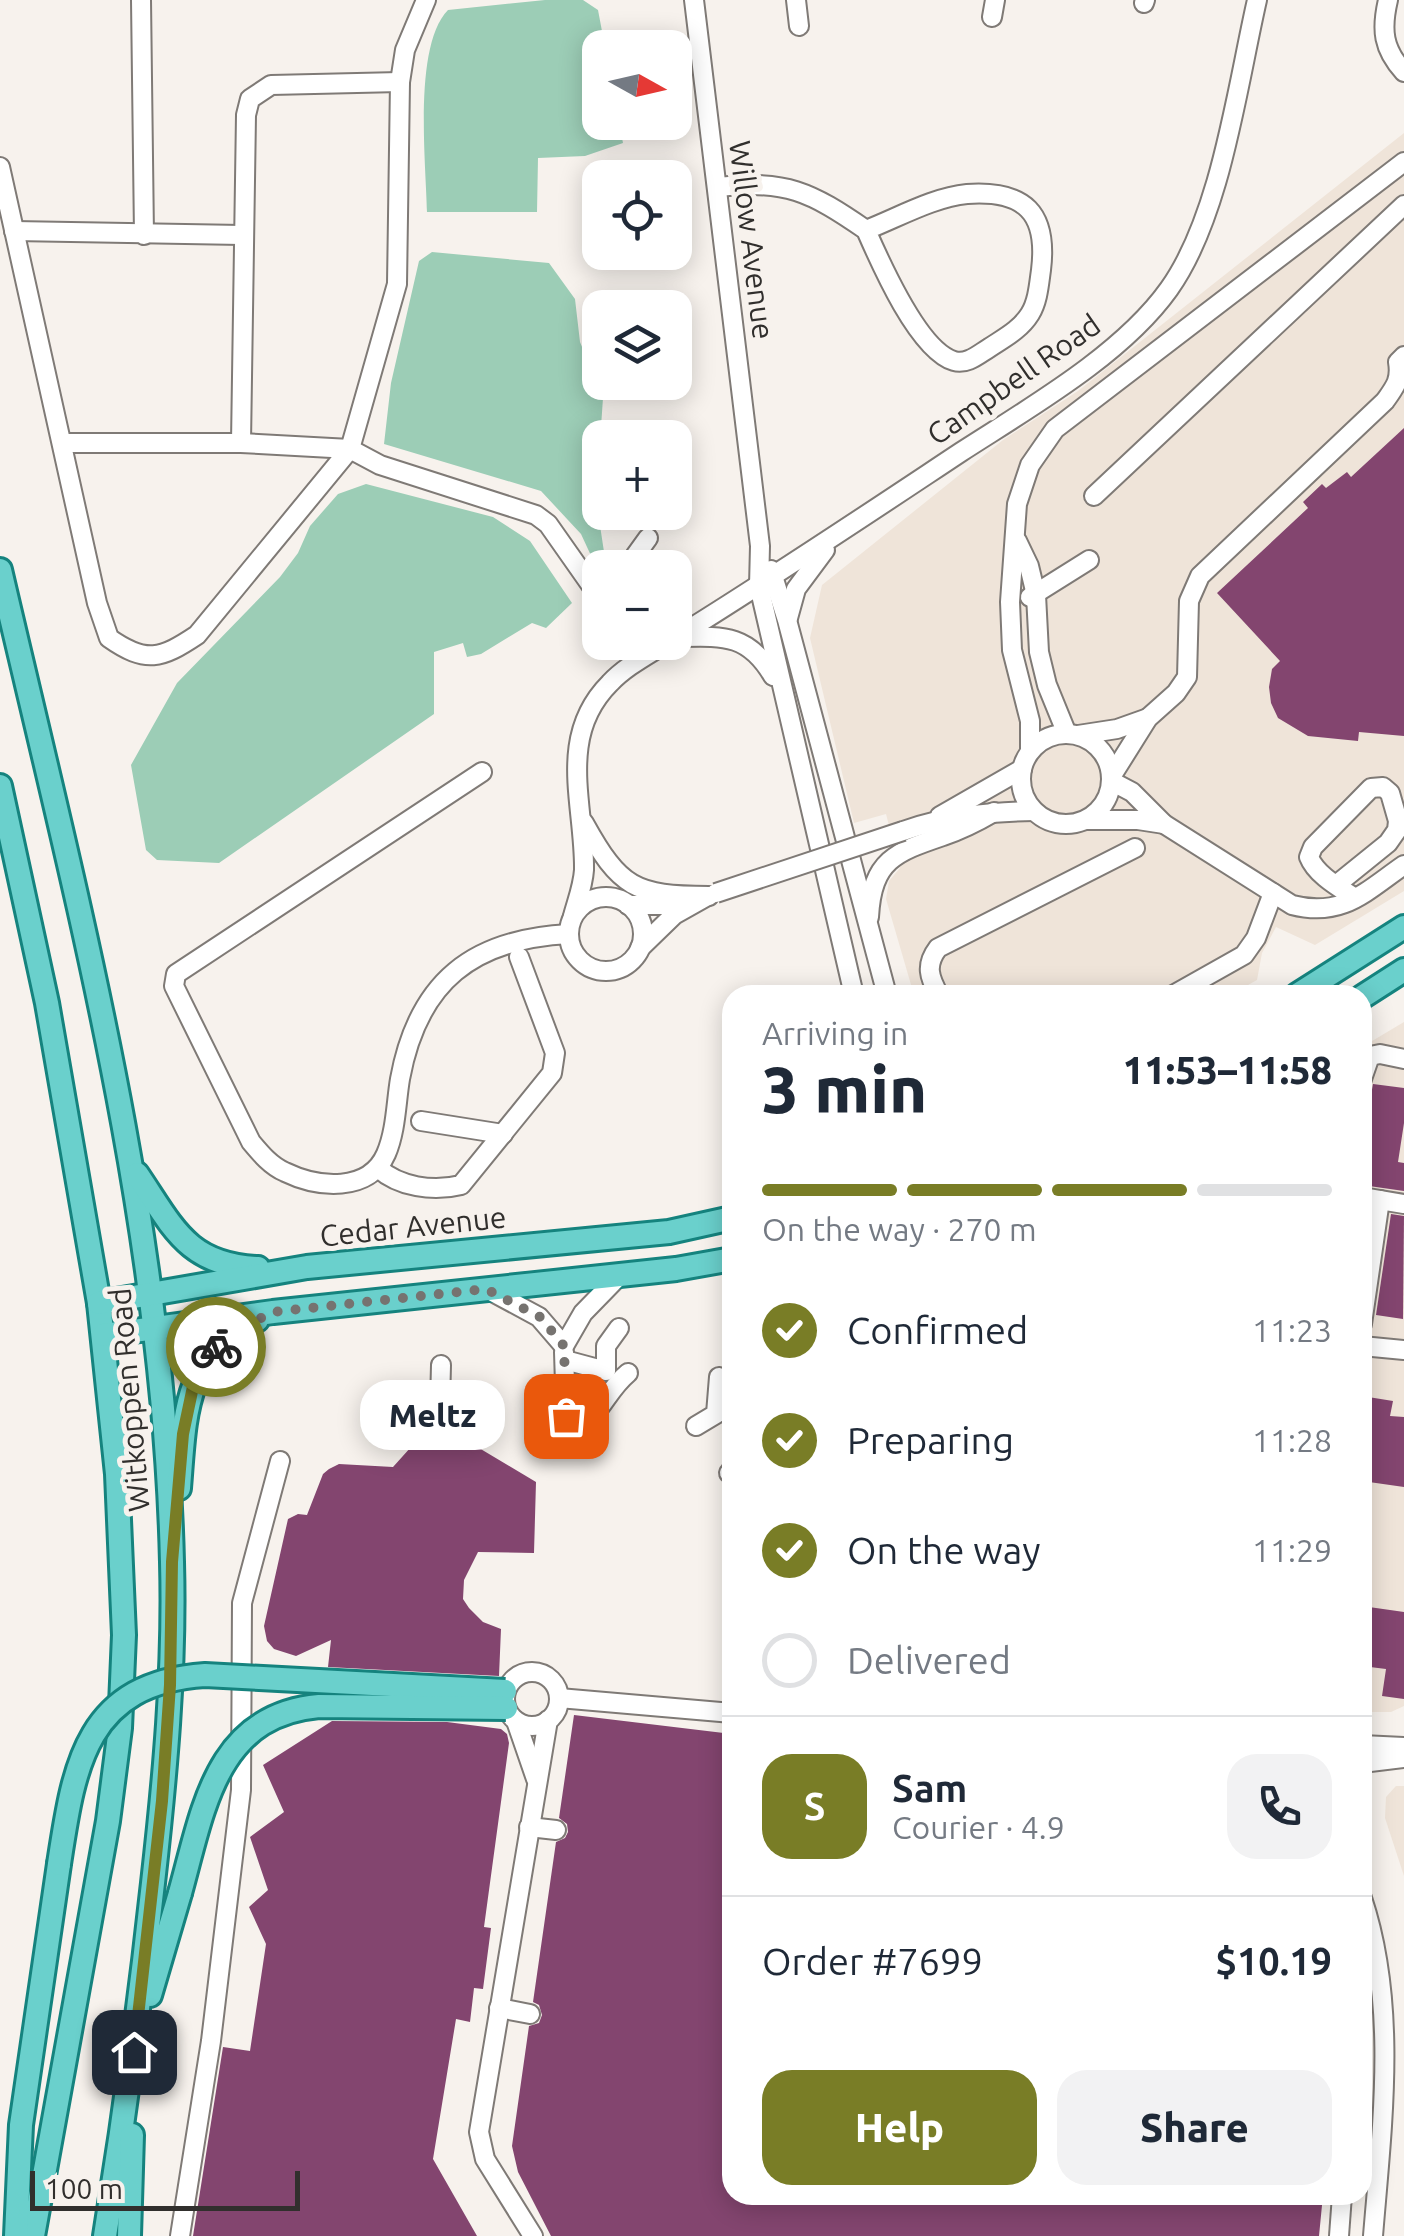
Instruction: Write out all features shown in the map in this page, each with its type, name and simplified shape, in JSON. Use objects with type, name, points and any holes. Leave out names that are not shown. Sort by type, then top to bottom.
[{"type":"main road","name":"Witkoppen Road","points":[[0,570],[101,1001],[132,1168],[157,1326],[172,1562],[164,1782],[138,2024],[105,2236]]},
{"type":"main road","name":"Witkoppen Road","points":[[0,786],[47,1003],[100,1303],[117,1474],[124,1635],[120,1728],[108,1821],[34,2236]]},
{"type":"main road","points":[[1313,985],[1404,926]]},
{"type":"main road","points":[[1372,990],[1404,970]]},
{"type":"main road","points":[[132,1168],[186,1244],[207,1259],[238,1267],[307,1268]]},
{"type":"main road","name":"Cedar Avenue","points":[[100,1303],[307,1268],[669,1232],[722,1220]]},
{"type":"main road","points":[[104,1335],[722,1260]]},
{"type":"main road","points":[[172,1562],[183,1434],[194,1382],[217,1346],[235,1331],[273,1312]]},
{"type":"main road","points":[[16,2236],[21,2125],[74,1772],[91,1737],[116,1707],[161,1682],[205,1675],[509,1707]]},
{"type":"main road","points":[[138,2024],[156,1982],[210,1788],[237,1744],[261,1724],[291,1710],[319,1706],[509,1707]]},
{"type":"main road","points":[[129,2236],[133,2163],[130,2081]]},
{"type":"street","points":[[141,0],[144,235]]},
{"type":"street","points":[[0,166],[108,638],[142,657],[171,652],[197,635],[350,449],[397,284],[400,82],[405,50],[426,0]]},
{"type":"street","name":"Willow Avenue","points":[[694,0],[781,689],[852,985]]},
{"type":"street","points":[[796,0],[800,26]]},
{"type":"street","name":"Campbell Road","points":[[692,627],[1068,382],[1148,314],[1170,288],[1194,241],[1218,174],[1257,0]]},
{"type":"street","points":[[1388,0],[1384,42],[1404,72]]},
{"type":"street","points":[[240,443],[242,236],[246,114],[250,99],[272,86],[400,82]]},
{"type":"street","points":[[1164,824],[1086,820],[1058,824],[1034,811],[1025,798],[1021,784],[1030,721],[1012,650],[1010,602],[1017,504],[1022,486],[1030,465],[1055,429],[1404,162]]},
{"type":"street","points":[[718,186],[775,184],[825,202],[866,230],[891,289],[927,337],[954,361],[971,360],[1014,332],[1030,316],[1038,288],[1042,228],[1024,204],[1007,197],[964,194],[866,230]]},
{"type":"street","points":[[1094,496],[1404,204]]},
{"type":"street","points":[[14,231],[242,236]]},
{"type":"street","points":[[1086,820],[1108,797],[1111,779],[1148,718],[1188,677],[1189,602],[1200,576],[1384,401],[1397,384],[1398,362],[1404,356]]},
{"type":"street","points":[[62,443],[240,443],[350,449],[380,465],[536,515],[548,524],[582,572]]},
{"type":"street","points":[[787,620],[790,600],[807,570],[846,528]]},
{"type":"street","points":[[640,550],[648,538]]},
{"type":"street","points":[[1016,541],[1029,566],[1036,595],[1039,652],[1048,685],[1072,734],[1102,750],[1111,779],[1132,792],[1164,824],[1292,904],[1315,910],[1340,906],[1404,865]]},
{"type":"street","points":[[1010,602],[1036,595],[1088,560]]},
{"type":"street","name":"Willow Avenue","points":[[766,581],[787,620],[885,985]]},
{"type":"street","points":[[692,638],[716,636],[740,641],[764,660],[781,689]]},
{"type":"street","name":"Campbell Road","points":[[571,925],[584,875],[576,762],[594,702],[638,660]]},
{"type":"street","points":[[931,822],[1026,760],[1050,736],[1117,729],[1148,718]]},
{"type":"street","points":[[482,772],[176,974],[173,981],[252,1142],[284,1172],[329,1183],[352,1184],[378,1168],[387,1153],[412,1034],[442,982],[500,944],[571,925],[592,900],[669,908],[931,822],[994,812],[1034,811]]},
{"type":"street","points":[[1336,885],[1388,843],[1396,830],[1398,820],[1390,793],[1383,787],[1371,788],[1313,848],[1309,857],[1312,866],[1336,885],[1355,898]]},
{"type":"street","points":[[868,927],[876,880],[890,858],[994,812]]},
{"type":"street","points":[[579,814],[610,866],[636,887],[669,895],[707,897]]},
{"type":"street","points":[[934,985],[928,970],[930,958],[938,948],[1135,848]]},
{"type":"street","name":"Campbell Road","points":[[583,851],[604,886],[641,925],[640,948]]},
{"type":"street","points":[[1191,985],[1244,955],[1256,938],[1273,893]]},
{"type":"street","points":[[571,925],[574,953],[582,962],[603,971],[625,965],[674,915],[707,897]]},
{"type":"street","points":[[378,1168],[392,1181],[403,1184],[461,1185],[552,1074],[555,1053],[519,957]]},
{"type":"street","points":[[1372,1056],[1404,1059]]},
{"type":"street","points":[[421,1121],[503,1134]]},
{"type":"street","points":[[1372,1199],[1404,1204]]},
{"type":"street","points":[[566,1416],[564,1353],[583,1313],[620,1275]]},
{"type":"street","points":[[486,1289],[540,1317],[564,1353],[606,1371],[606,1346],[618,1328]]},
{"type":"street","points":[[1372,1347],[1404,1350]]},
{"type":"street","points":[[440,1404],[441,1365]]},
{"type":"street","points":[[591,1418],[614,1385],[628,1373]]},
{"type":"street","points":[[696,1426],[716,1414],[719,1377]]},
{"type":"street","points":[[180,2236],[211,2041],[241,1790],[242,1604],[280,1462]]},
{"type":"street","points":[[533,2236],[485,2159],[479,2139],[536,1780],[548,1720],[558,1706],[553,1682],[539,1672],[522,1673],[509,1707],[536,1780]]},
{"type":"street","points":[[559,1698],[722,1712]]},
{"type":"street","points":[[509,1707],[532,1726],[548,1720]]},
{"type":"street","points":[[1372,1745],[1404,1746]]},
{"type":"street","points":[[1372,1762],[1404,1758]]},
{"type":"street","points":[[529,1826],[556,1830]]},
{"type":"street","points":[[1372,1933],[1382,1999],[1383,2072],[1373,2236]]},
{"type":"street","points":[[500,2008],[530,2014]]},
{"type":"street","points":[[1338,2236],[1341,2205]]},
{"type":"shaded area","points":[[1404,133],[1404,891],[1315,945],[1276,927],[1262,953],[1257,980],[1248,985],[911,985],[886,899],[889,881],[900,868],[886,814],[854,823],[810,638],[822,585],[1003,440],[1078,391]]},
{"type":"shaded area","points":[[1404,1022],[1404,1706],[1391,1712],[1372,1712],[1372,1041]]},
{"type":"shaded area","points":[[1396,1786],[1404,1786],[1404,1876],[1385,1818],[1386,1797]]},
{"type":"green space","points":[[583,0],[598,10],[602,30],[582,30],[582,140],[623,143],[585,156],[538,158],[537,212],[427,212],[426,77],[437,27],[448,10]]},
{"type":"green space","points":[[432,252],[549,263],[575,299],[582,347],[582,400],[603,400],[601,420],[582,420],[582,530],[601,530],[604,550],[588,550],[581,534],[541,491],[384,444],[391,383],[419,261]]},
{"type":"green space","points":[[366,484],[493,517],[530,541],[572,603],[546,628],[532,623],[481,654],[467,657],[463,643],[434,652],[434,714],[219,863],[157,860],[146,850],[131,765],[177,683],[280,577],[298,553],[310,526],[338,494]]},
{"type":"building","points":[[1404,428],[1404,736],[1359,732],[1358,741],[1308,736],[1278,718],[1271,703],[1272,669],[1280,661],[1217,593],[1308,508],[1303,502],[1322,484],[1326,488],[1347,472],[1351,477]]},
{"type":"building","points":[[1373,1084],[1404,1088],[1398,1162],[1404,1163],[1404,1191],[1372,1186]]},
{"type":"building","points":[[1391,1214],[1404,1216],[1403,1319],[1376,1315]]},
{"type":"building","points":[[1372,1398],[1393,1401],[1390,1416],[1404,1417],[1404,1487],[1372,1482]]},
{"type":"building","points":[[438,1438],[479,1448],[536,1482],[534,1553],[478,1552],[464,1580],[463,1599],[469,1608],[483,1622],[501,1629],[499,1676],[328,1667],[331,1640],[296,1656],[274,1649],[267,1641],[264,1626],[288,1519],[307,1515],[323,1474],[329,1469],[339,1464],[393,1467],[411,1447]]},
{"type":"building","points":[[1372,1607],[1404,1612],[1404,1699],[1382,1696],[1386,1669],[1372,1667]]},
{"type":"building","points":[[574,1715],[722,1733],[722,2205],[1322,2205],[1319,2236],[551,2236],[518,2172],[512,2146],[529,2026],[539,2023],[542,2015],[539,2005],[533,2002],[556,1842],[568,1832],[567,1824],[559,1818]]},
{"type":"building","points":[[332,1721],[447,1722],[501,1729],[507,1734],[509,1743],[484,1927],[491,1928],[483,1989],[474,1988],[470,2022],[456,2019],[433,2159],[477,2236],[193,2236],[223,2047],[250,2051],[266,1944],[249,1907],[268,1890],[250,1837],[284,1812],[263,1765]]},
{"type":"way so far","points":[[216,1347],[235,1331],[273,1312],[486,1289],[540,1317],[564,1346],[566,1416]]},
{"type":"place","name":"Meltz","points":[[566,1416]]},
{"type":"route","points":[[134,2052],[162,1801],[170,1685],[172,1562],[183,1434],[194,1382],[216,1347]]}]
